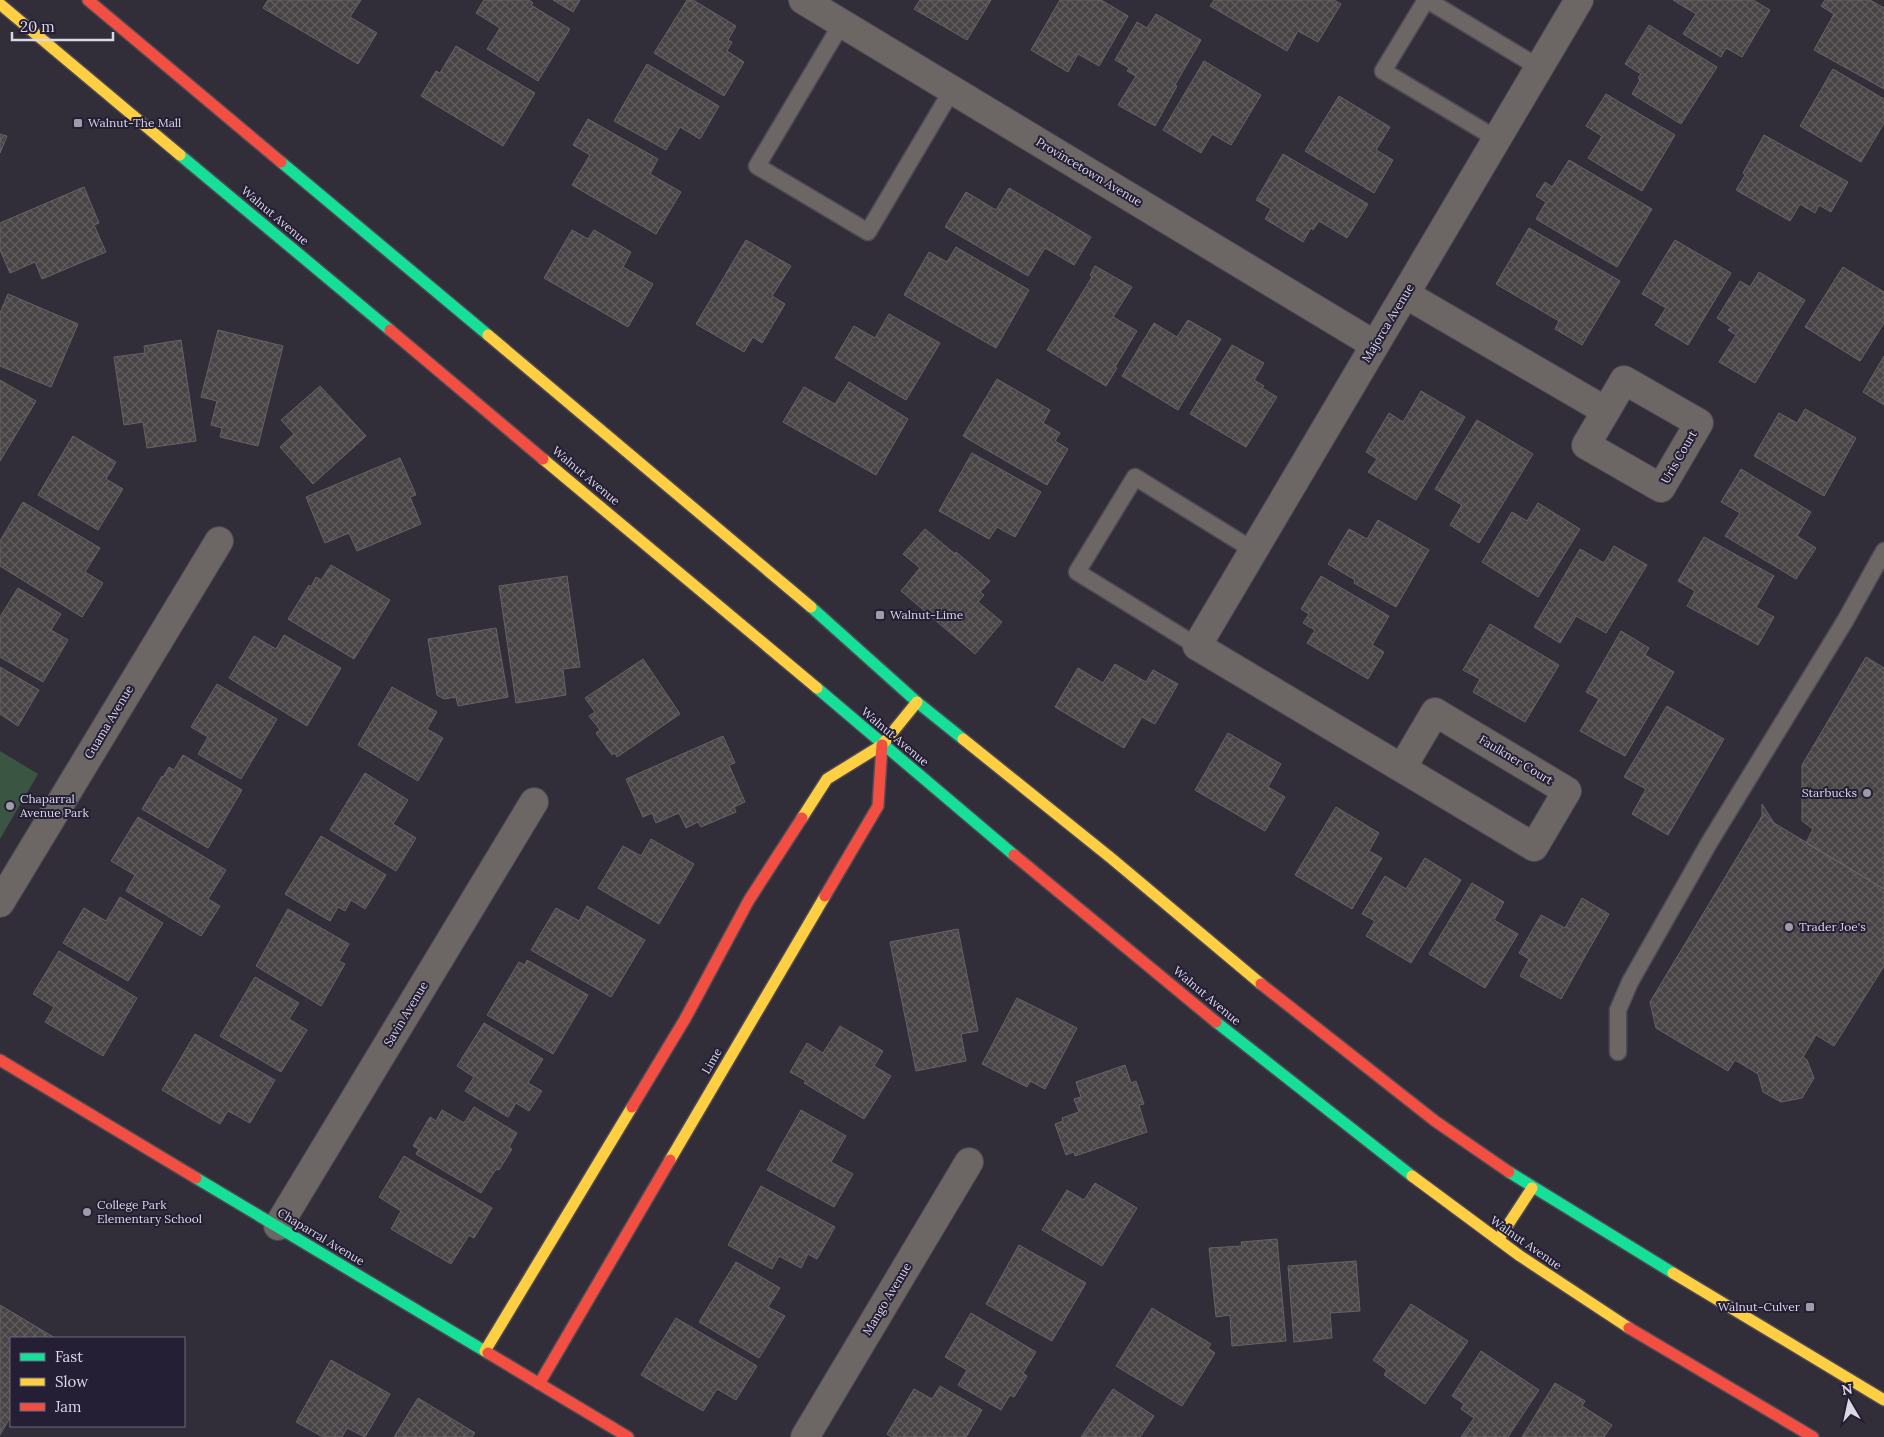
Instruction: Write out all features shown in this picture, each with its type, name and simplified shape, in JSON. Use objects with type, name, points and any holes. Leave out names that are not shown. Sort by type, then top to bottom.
[{"type":"main road","points":[[88,0],[797,594],[917,702],[1111,858],[1304,1020],[1435,1121],[1532,1188],[1884,1400]]},
{"type":"main road","name":"Walnut Avenue","points":[[0,4],[772,650],[882,745],[1333,1117],[1498,1240],[1586,1301],[1813,1437]]},
{"type":"main road","points":[[484,1351],[685,1019],[749,900],[827,779],[882,745],[917,702]]},
{"type":"main road","name":"Lime","points":[[539,1384],[878,806],[882,745]]},
{"type":"main road","name":"Chaparral Avenue","points":[[0,1060],[628,1437]]},
{"type":"main road","points":[[1498,1240],[1532,1188]]},
{"type":"street","name":"Majorca Avenue","points":[[1197,646],[1579,0]]},
{"type":"street","name":"Provincetown Avenue","points":[[824,9],[952,90],[1375,345]]},
{"type":"street","points":[[1405,294],[1606,411]]},
{"type":"street","name":"Guama Avenue","points":[[0,903],[219,541]]},
{"type":"street","name":"Faulkner Court","points":[[1197,646],[1534,847],[1568,791],[1435,712],[1402,768]]},
{"type":"street","name":"Savin Avenue","points":[[278,1226],[534,802]]},
{"type":"street","name":"Mango Avenue","points":[[805,1437],[969,1162]]},
{"type":"lane","points":[[1497,139],[1383,71],[1426,0],[1540,68]]},
{"type":"lane","points":[[824,9],[757,166],[868,232],[952,90]]},
{"type":"lane","points":[[1197,646],[1077,572],[1135,477],[1253,550]]},
{"type":"lane","points":[[1618,1052],[1618,1010],[1630,982],[1709,843],[1845,621],[1884,551]]},
{"type":"green space","name":"Chaparral Avenue Park","points":[[0,751],[38,774],[0,839]]},
{"type":"building","points":[[268,0],[361,0],[350,17],[377,33],[358,64],[263,8]]},
{"type":"building","points":[[484,0],[529,0],[533,3],[531,5],[570,29],[538,81],[487,49],[500,28],[476,13]]},
{"type":"building","points":[[553,0],[580,0],[573,12]]},
{"type":"building","points":[[687,0],[693,0],[736,26],[728,40],[732,42],[727,51],[744,62],[724,96],[654,53]]},
{"type":"building","points":[[920,0],[991,0],[967,40],[914,9]]},
{"type":"building","points":[[1060,0],[1101,0],[1128,16],[1099,66],[1078,54],[1068,72],[1031,50]]},
{"type":"building","points":[[1214,0],[1334,0],[1341,4],[1318,42],[1298,31],[1287,51],[1210,6]]},
{"type":"building","points":[[1673,0],[1753,0],[1770,10],[1742,57],[1726,48],[1721,57],[1683,34],[1696,14]]},
{"type":"building","points":[[1825,0],[1870,0],[1884,8],[1884,89],[1814,50],[1834,14],[1821,6]]},
{"type":"building","points":[[1156,14],[1201,40],[1175,85],[1177,86],[1155,126],[1118,105],[1136,76],[1127,71],[1129,68],[1115,60],[1137,22],[1147,28]]},
{"type":"building","points":[[1649,25],[1717,67],[1681,124],[1632,94],[1640,80],[1638,78],[1641,74],[1625,64]]},
{"type":"building","points":[[456,46],[535,93],[503,146],[421,96],[436,71],[440,73]]},
{"type":"building","points":[[1204,61],[1261,95],[1231,145],[1212,134],[1201,153],[1163,130]]},
{"type":"building","points":[[647,64],[719,106],[700,139],[680,127],[666,150],[614,121]]},
{"type":"building","points":[[1833,69],[1884,99],[1884,123],[1861,162],[1800,126]]},
{"type":"building","points":[[1606,94],[1675,135],[1642,191],[1588,158],[1602,136],[1586,126]]},
{"type":"building","points":[[1339,96],[1390,127],[1376,150],[1393,160],[1374,193],[1305,151]]},
{"type":"building","points":[[588,119],[658,159],[650,174],[681,192],[656,234],[572,185],[590,155],[573,145]]},
{"type":"building","points":[[0,134],[7,136],[0,153]]},
{"type":"building","points":[[1764,135],[1848,182],[1831,212],[1819,205],[1815,213],[1800,204],[1790,221],[1736,190]]},
{"type":"building","points":[[1283,154],[1368,204],[1347,238],[1319,221],[1313,230],[1311,228],[1303,242],[1265,219],[1271,209],[1256,200]]},
{"type":"building","points":[[1569,160],[1652,209],[1617,267],[1536,219],[1546,202],[1536,196],[1545,182],[1552,187]]},
{"type":"building","points":[[84,187],[99,223],[94,225],[106,252],[42,279],[35,262],[10,273],[0,250],[0,223]]},
{"type":"building","points":[[1009,188],[1091,237],[1074,265],[1045,248],[1028,276],[945,227],[966,192],[996,210]]},
{"type":"building","points":[[1529,228],[1620,281],[1582,345],[1555,329],[1559,321],[1496,284]]},
{"type":"building","points":[[572,230],[588,239],[594,230],[631,252],[623,267],[653,284],[628,327],[544,278]]},
{"type":"building","points":[[746,240],[791,266],[772,296],[785,304],[762,343],[753,337],[744,352],[696,324]]},
{"type":"building","points":[[1675,240],[1731,273],[1688,345],[1655,325],[1666,308],[1642,294]]},
{"type":"building","points":[[956,247],[1029,290],[996,348],[904,295],[929,252],[947,262]]},
{"type":"building","points":[[1095,266],[1132,287],[1113,317],[1137,331],[1106,386],[1047,350],[1092,277],[1090,275]]},
{"type":"building","points":[[1843,267],[1884,292],[1884,323],[1860,361],[1805,327]]},
{"type":"building","points":[[1759,272],[1805,300],[1755,383],[1719,362],[1736,335],[1728,330],[1731,327],[1717,318],[1740,281],[1750,287]]},
{"type":"building","points":[[8,294],[78,324],[51,387],[0,366],[0,313]]},
{"type":"building","points":[[889,314],[940,343],[906,400],[835,358],[854,326],[875,338]]},
{"type":"building","points":[[1188,320],[1221,339],[1178,410],[1122,376],[1154,323],[1177,337]]},
{"type":"building","points":[[218,330],[283,346],[258,446],[220,437],[222,428],[211,425],[217,401],[201,397]]},
{"type":"building","points":[[181,340],[196,441],[147,448],[143,422],[124,425],[114,357],[145,353],[144,346]]},
{"type":"building","points":[[1232,345],[1264,363],[1254,380],[1264,386],[1262,388],[1277,397],[1246,447],[1190,414]]},
{"type":"building","points":[[1884,356],[1884,405],[1863,392]]},
{"type":"building","points":[[997,379],[1050,410],[1043,423],[1060,433],[1055,441],[1068,449],[1047,485],[963,436]]},
{"type":"building","points":[[0,380],[36,401],[0,461]]},
{"type":"building","points":[[849,382],[908,419],[876,475],[783,422],[804,387],[835,404]]},
{"type":"building","points":[[320,386],[366,436],[313,484],[280,447],[294,434],[281,420]]},
{"type":"building","points":[[1421,391],[1465,417],[1416,500],[1368,472],[1377,459],[1366,452],[1389,413],[1403,422]]},
{"type":"building","points":[[1805,409],[1856,438],[1824,496],[1754,456],[1779,413],[1797,423]]},
{"type":"building","points":[[1477,420],[1533,454],[1479,543],[1450,525],[1462,505],[1435,489]]},
{"type":"building","points":[[73,436],[116,462],[106,479],[123,489],[98,530],[38,495]]},
{"type":"building","points":[[972,453],[1041,492],[1015,537],[997,527],[989,539],[939,511]]},
{"type":"building","points":[[400,458],[416,495],[410,497],[421,524],[357,551],[349,533],[325,543],[306,497]]},
{"type":"building","points":[[1741,469],[1811,512],[1797,536],[1816,548],[1796,579],[1725,536],[1740,513],[1721,502]]},
{"type":"building","points":[[23,502],[100,548],[85,572],[103,583],[82,617],[0,566],[0,541]]},
{"type":"building","points":[[1538,503],[1580,529],[1538,597],[1482,562],[1512,512],[1527,521]]},
{"type":"building","points":[[1378,520],[1429,550],[1396,607],[1354,583],[1355,580],[1328,564],[1349,529],[1367,539]]},
{"type":"building","points":[[925,529],[990,581],[980,592],[984,595],[978,602],[1002,622],[975,654],[901,591],[920,568],[903,554]]},
{"type":"building","points":[[1704,537],[1774,576],[1756,607],[1774,617],[1758,645],[1687,606],[1695,591],[1678,581]]},
{"type":"building","points":[[1614,546],[1647,565],[1606,633],[1576,616],[1560,643],[1534,627],[1580,549],[1604,563]]},
{"type":"building","points":[[331,565],[390,600],[354,659],[288,619],[309,585],[311,587],[316,577],[321,580]]},
{"type":"building","points":[[567,576],[580,667],[563,669],[566,695],[516,703],[499,586]]},
{"type":"building","points":[[1321,576],[1389,616],[1372,645],[1384,652],[1368,679],[1307,643],[1315,630],[1303,623],[1309,614],[1301,609]]},
{"type":"building","points":[[18,588],[61,614],[51,630],[68,640],[43,682],[0,657],[0,617]]},
{"type":"building","points":[[1490,624],[1559,665],[1525,722],[1473,692],[1480,679],[1463,670]]},
{"type":"building","points":[[496,628],[508,697],[458,706],[456,697],[444,699],[437,695],[428,639]]},
{"type":"building","points":[[1621,631],[1649,648],[1645,655],[1674,672],[1625,756],[1580,731],[1599,699],[1586,692]]},
{"type":"building","points":[[284,635],[341,668],[307,726],[229,678],[254,636],[276,649]]},
{"type":"building","points":[[1866,657],[1884,668],[1884,889],[1806,843],[1813,829],[1802,821],[1802,765]]},
{"type":"building","points":[[643,659],[680,714],[617,757],[615,753],[612,755],[596,733],[600,730],[589,716],[595,712],[585,698]]},
{"type":"building","points":[[1115,664],[1146,682],[1153,670],[1178,684],[1155,724],[1142,717],[1124,748],[1055,707],[1078,668],[1103,683]]},
{"type":"building","points":[[0,667],[39,690],[18,726],[0,714]]},
{"type":"building","points":[[217,684],[277,719],[241,779],[198,754],[208,737],[191,727]]},
{"type":"building","points":[[392,687],[437,712],[427,729],[443,738],[418,781],[358,745]]},
{"type":"building","points":[[1667,706],[1724,739],[1668,835],[1632,814],[1646,789],[1624,777]]},
{"type":"building","points":[[1228,733],[1281,764],[1268,787],[1285,797],[1265,831],[1195,790]]},
{"type":"building","points":[[723,736],[735,763],[729,765],[745,802],[734,807],[736,812],[701,827],[698,822],[686,828],[679,813],[656,823],[652,813],[643,817],[626,779]]},
{"type":"building","points":[[183,755],[242,790],[208,848],[142,809],[162,776],[169,767],[174,770]]},
{"type":"building","points":[[365,773],[408,800],[393,824],[416,838],[396,871],[330,830]]},
{"type":"building","name":"Trader Joe's","points":[[1762,804],[1774,823],[1884,889],[1884,966],[1834,1046],[1816,1035],[1803,1057],[1807,1060],[1814,1078],[1802,1098],[1781,1102],[1763,1092],[1758,1074],[1735,1060],[1728,1071],[1656,1028],[1650,1002],[1762,816]]},
{"type":"building","points":[[1336,807],[1379,833],[1369,851],[1382,858],[1352,909],[1295,875]]},
{"type":"building","points":[[138,817],[226,870],[208,899],[220,906],[201,936],[126,891],[135,875],[111,861]]},
{"type":"building","points":[[321,836],[386,875],[365,909],[351,900],[345,911],[338,907],[330,921],[285,894]]},
{"type":"building","points":[[651,839],[694,864],[659,924],[598,888],[623,846],[641,856]]},
{"type":"building","points":[[1425,858],[1461,880],[1411,963],[1366,936],[1375,921],[1362,914],[1385,876],[1406,889]]},
{"type":"building","points":[[1472,883],[1504,902],[1494,920],[1518,934],[1485,988],[1429,954]]},
{"type":"building","points":[[120,897],[163,923],[128,981],[63,943],[84,908],[106,921]]},
{"type":"building","points":[[1582,898],[1609,914],[1561,999],[1520,976],[1529,959],[1519,953],[1541,915],[1565,928]]},
{"type":"building","points":[[587,906],[645,940],[611,997],[531,950],[556,908],[579,921]]},
{"type":"building","points":[[288,909],[349,944],[339,961],[345,964],[321,1006],[256,966]]},
{"type":"building","points":[[958,929],[978,1031],[961,1034],[966,1061],[916,1071],[890,942]]},
{"type":"building","points":[[59,951],[137,998],[103,1056],[45,1022],[54,1007],[33,994]]},
{"type":"building","points":[[527,960],[588,995],[553,1054],[487,1015],[519,962],[525,965]]},
{"type":"building","points":[[255,977],[299,1003],[289,1019],[307,1030],[281,1072],[220,1036]]},
{"type":"building","points":[[1017,998],[1077,1028],[1045,1089],[1030,1081],[1027,1087],[982,1064]]},
{"type":"building","points":[[484,1023],[543,1059],[528,1083],[542,1091],[529,1111],[516,1103],[508,1117],[465,1091],[474,1077],[457,1066]]},
{"type":"building","points":[[840,1026],[883,1051],[874,1066],[891,1076],[864,1119],[804,1083],[806,1081],[790,1072],[807,1043],[823,1053]]},
{"type":"building","points":[[195,1034],[275,1080],[250,1123],[228,1111],[220,1124],[162,1090]]},
{"type":"building","points":[[1125,1065],[1131,1083],[1136,1081],[1144,1104],[1139,1105],[1147,1132],[1075,1156],[1074,1152],[1066,1155],[1055,1124],[1063,1121],[1062,1118],[1079,1112],[1074,1099],[1081,1097],[1076,1082]]},
{"type":"building","points":[[474,1107],[517,1133],[509,1147],[512,1149],[499,1170],[496,1169],[481,1193],[416,1154],[419,1149],[413,1146],[430,1117],[436,1121],[442,1110],[464,1123]]},
{"type":"building","points":[[801,1110],[846,1136],[831,1162],[853,1174],[834,1207],[767,1170]]},
{"type":"building","points":[[404,1156],[492,1208],[474,1238],[469,1235],[451,1264],[391,1229],[401,1211],[379,1197]]},
{"type":"building","points":[[1095,1183],[1137,1208],[1102,1266],[1042,1230],[1067,1190],[1084,1200]]},
{"type":"building","points":[[761,1186],[835,1227],[817,1259],[808,1254],[801,1268],[779,1256],[772,1269],[728,1245]]},
{"type":"building","points":[[1277,1239],[1286,1341],[1232,1346],[1230,1315],[1216,1317],[1209,1248],[1242,1246],[1241,1242]]},
{"type":"building","points":[[1019,1245],[1086,1283],[1052,1341],[986,1304]]},
{"type":"building","points":[[1356,1261],[1360,1311],[1330,1313],[1332,1338],[1294,1342],[1288,1266]]},
{"type":"building","points":[[736,1262],[780,1288],[768,1307],[785,1316],[759,1358],[699,1322]]},
{"type":"building","points":[[1411,1304],[1468,1341],[1425,1404],[1384,1375],[1387,1370],[1373,1360]]},
{"type":"building","points":[[0,1305],[53,1337],[10,1337],[10,1418],[0,1435]]},
{"type":"building","points":[[1152,1308],[1211,1344],[1208,1348],[1215,1353],[1182,1406],[1116,1366]]},
{"type":"building","points":[[971,1313],[1036,1352],[1023,1373],[1027,1376],[1014,1397],[1010,1395],[1001,1410],[958,1385],[967,1370],[945,1357]]},
{"type":"building","points":[[676,1318],[757,1366],[736,1400],[717,1389],[703,1411],[641,1375]]},
{"type":"building","points":[[1481,1351],[1539,1390],[1508,1437],[1461,1437],[1474,1418],[1461,1409],[1464,1404],[1452,1396]]},
{"type":"building","points":[[331,1360],[390,1394],[365,1437],[347,1428],[342,1437],[323,1437],[296,1422]]},
{"type":"building","points":[[1555,1383],[1585,1401],[1582,1406],[1612,1425],[1604,1437],[1522,1437]]},
{"type":"building","points":[[940,1386],[982,1410],[966,1437],[892,1437],[887,1434],[914,1389],[932,1399]]},
{"type":"building","points":[[1113,1389],[1154,1416],[1140,1437],[1081,1437]]},
{"type":"building","points":[[418,1398],[475,1433],[472,1437],[394,1437]]},
{"type":"traffic: fast","points":[[180,155],[390,330]]},
{"type":"traffic: fast","points":[[281,162],[488,335]]},
{"type":"traffic: fast","points":[[811,607],[917,702],[963,739]]},
{"type":"traffic: fast","points":[[817,688],[1014,855]]},
{"type":"traffic: fast","points":[[1216,1022],[1412,1176]]},
{"type":"traffic: fast","points":[[1509,1172],[1673,1273]]},
{"type":"traffic: fast","points":[[196,1178],[488,1353]]},
{"type":"traffic: slow","points":[[0,4],[180,155]]},
{"type":"traffic: slow","points":[[488,335],[811,607]]},
{"type":"traffic: slow","points":[[543,459],[817,688]]},
{"type":"traffic: slow","points":[[802,818],[827,779],[882,745],[917,702]]},
{"type":"traffic: slow","points":[[963,739],[1111,858],[1261,984]]},
{"type":"traffic: slow","points":[[670,1160],[825,896]]},
{"type":"traffic: slow","points":[[485,1351],[632,1107]]},
{"type":"traffic: slow","points":[[1412,1176],[1520,1256],[1629,1328]]},
{"type":"traffic: slow","points":[[1498,1240],[1532,1188]]},
{"type":"traffic: slow","points":[[1673,1273],[1884,1400]]},
{"type":"traffic: jam","points":[[88,0],[281,162]]},
{"type":"traffic: jam","points":[[390,330],[543,459]]},
{"type":"traffic: jam","points":[[825,896],[878,806],[882,745]]},
{"type":"traffic: jam","points":[[632,1107],[685,1019],[749,900],[802,818]]},
{"type":"traffic: jam","points":[[1014,855],[1216,1022]]},
{"type":"traffic: jam","points":[[1261,984],[1435,1121],[1509,1172]]},
{"type":"traffic: jam","points":[[0,1060],[196,1178]]},
{"type":"traffic: jam","points":[[539,1384],[670,1160]]},
{"type":"traffic: jam","points":[[1629,1328],[1813,1437]]},
{"type":"traffic: jam","points":[[488,1353],[628,1437]]},
{"type":"place","name":"Walnut-The Mall","points":[[78,123]]},
{"type":"place","name":"Walnut-Lime","points":[[880,615]]},
{"type":"place","name":"Starbucks","points":[[1867,793]]},
{"type":"place","name":"Chaparral Avenue Park","points":[[10,806]]},
{"type":"place","name":"Trader Joe's","points":[[1789,927]]},
{"type":"place","name":"College Park Elementary School","points":[[87,1212]]},
{"type":"place","name":"Walnut-Culver","points":[[1810,1307]]}]
